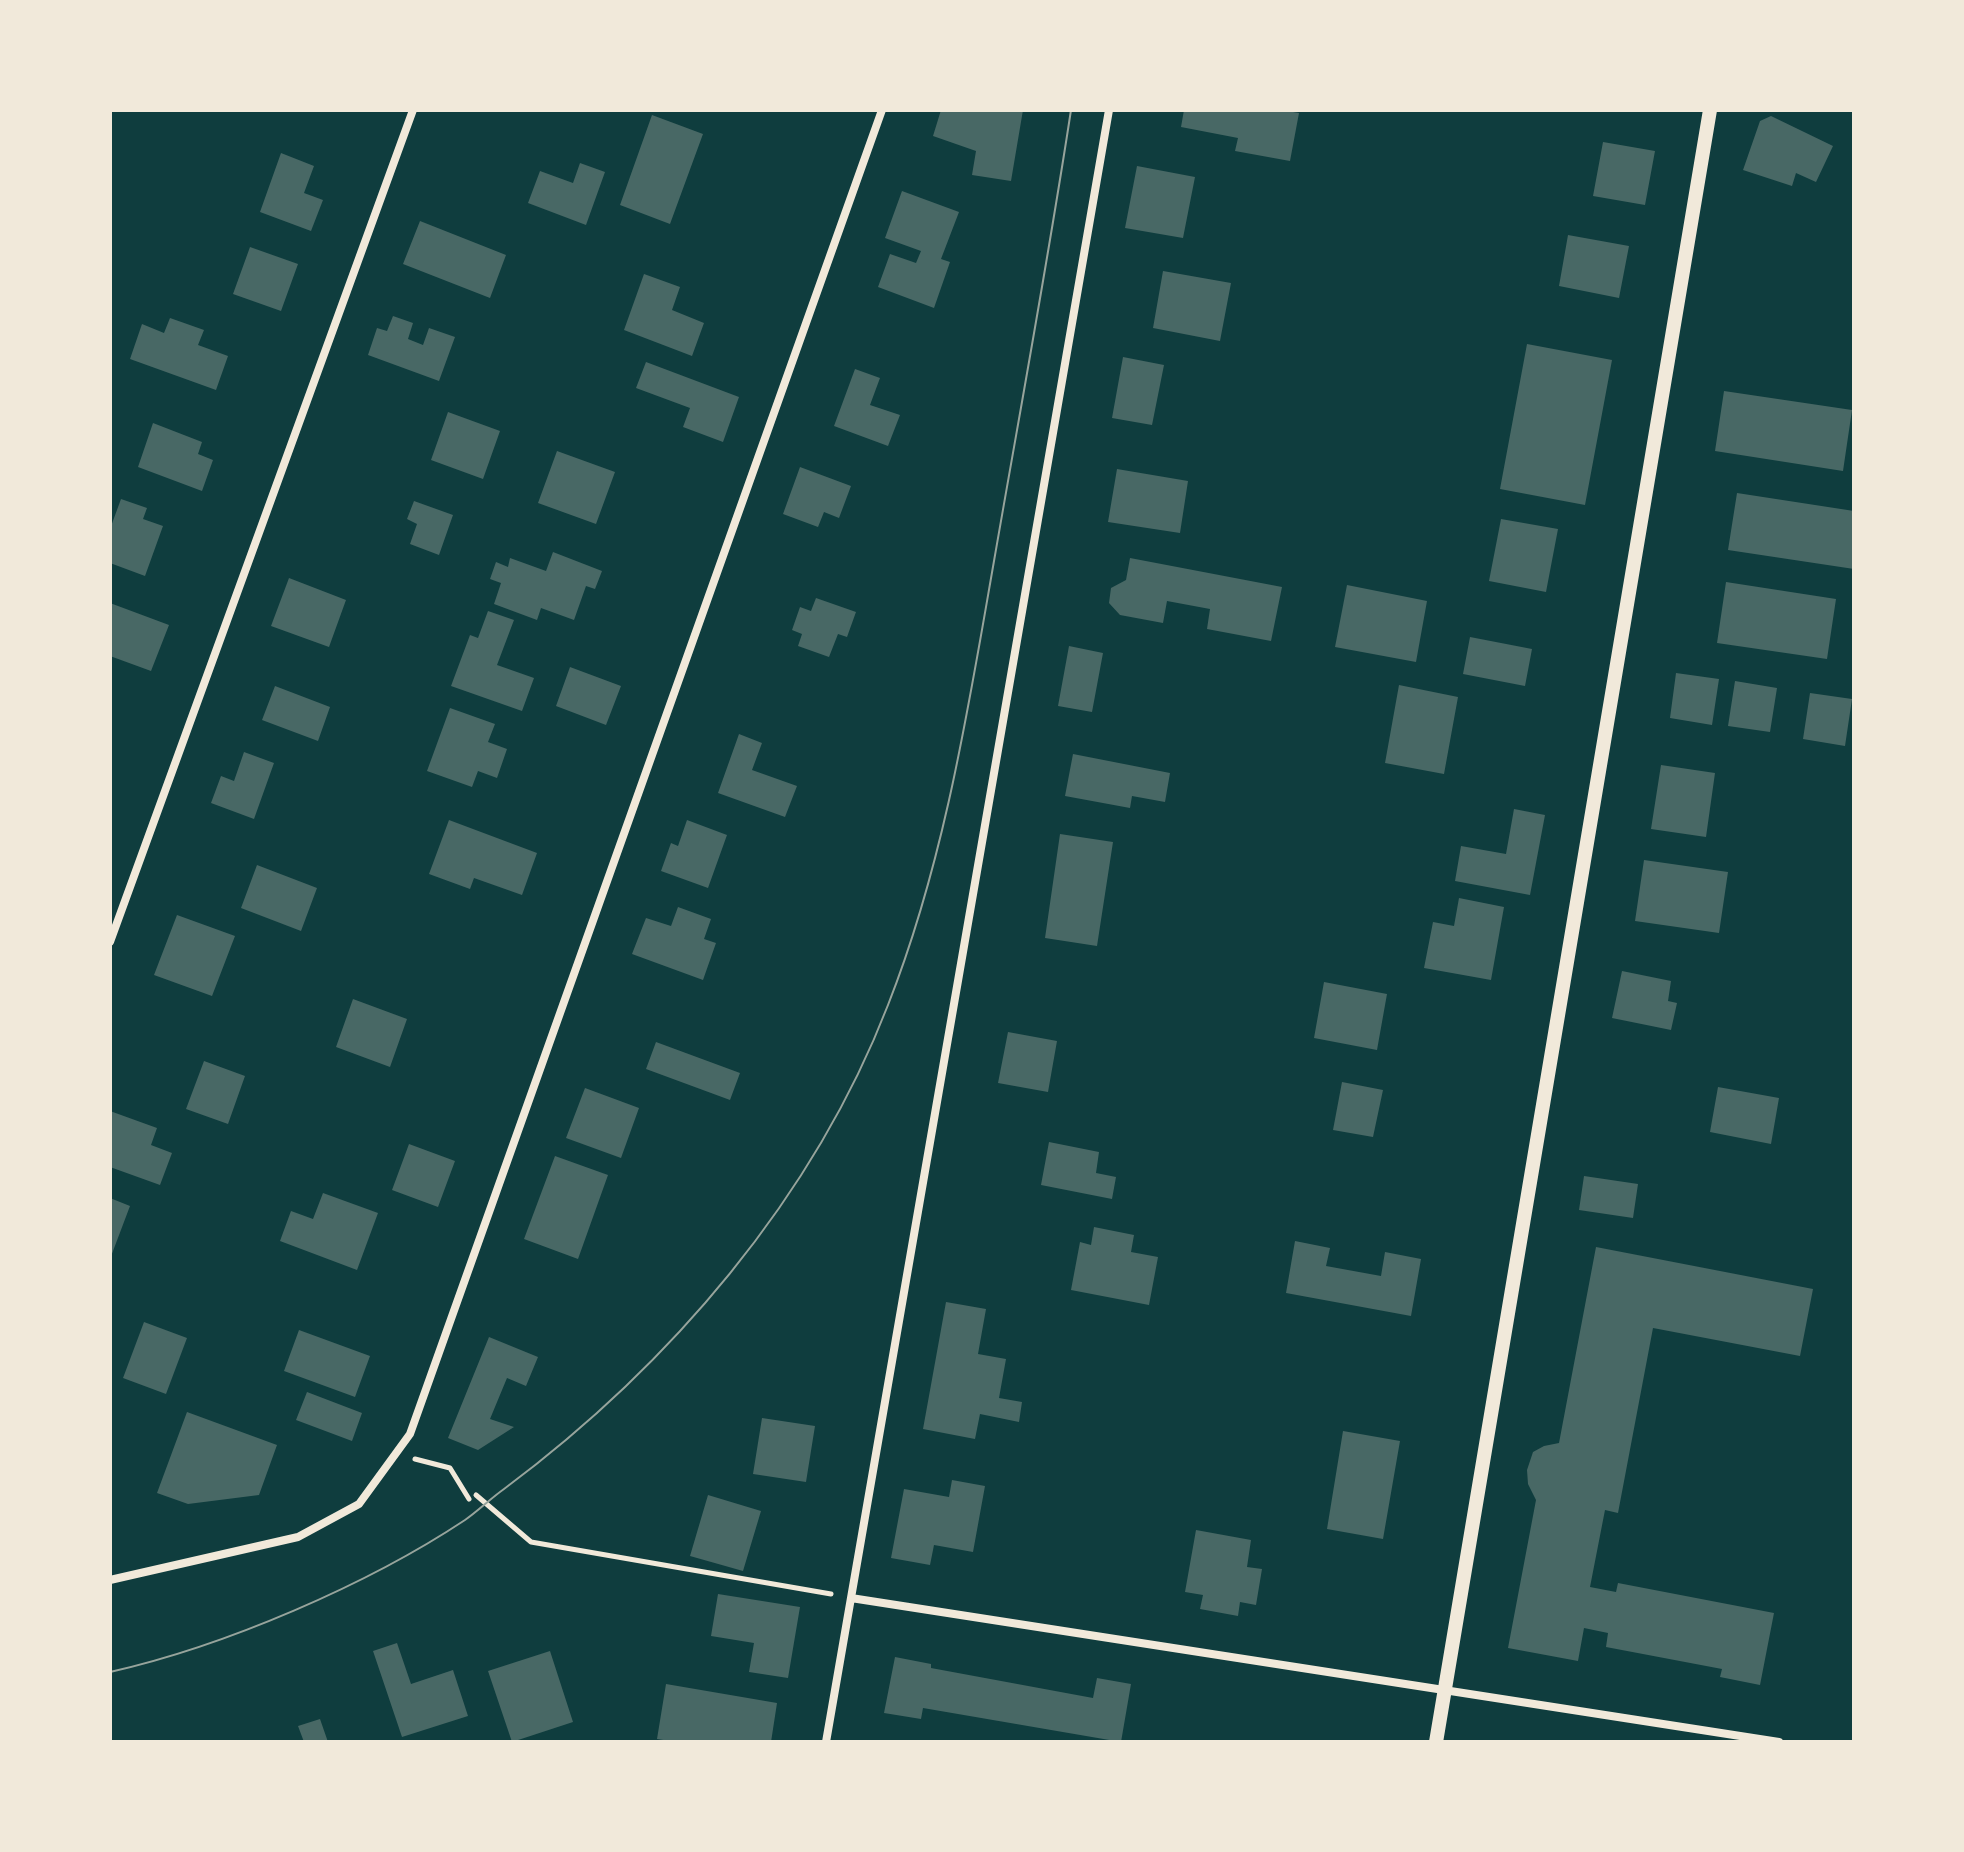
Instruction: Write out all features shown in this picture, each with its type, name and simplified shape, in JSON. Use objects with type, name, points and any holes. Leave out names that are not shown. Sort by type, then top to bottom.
[{"type":"street","points":[[110,942],[413,110]]},
{"type":"street","points":[[110,1580],[298,1537],[359,1504],[410,1434],[882,110]]},
{"type":"street","points":[[826,1742],[1109,110]]},
{"type":"street","points":[[1436,1742],[1710,110]]},
{"type":"street","points":[[851,1598],[1779,1742]]},
{"type":"path","points":[[394,1454],[450,1468],[469,1499]]},
{"type":"path","points":[[476,1495],[531,1542],[851,1598]]},
{"type":"building","points":[[941,110],[1023,110],[1011,181],[972,175],[976,151],[933,136]]},
{"type":"building","points":[[1184,110],[1281,110],[1299,113],[1290,161],[1235,151],[1238,138],[1181,127]]},
{"type":"building","points":[[652,115],[703,134],[670,224],[620,205]]},
{"type":"building","points":[[1771,116],[1833,146],[1816,182],[1796,173],[1792,186],[1743,170],[1760,121]]},
{"type":"building","points":[[1603,142],[1655,151],[1645,205],[1593,196]]},
{"type":"building","points":[[281,153],[314,166],[304,193],[323,200],[311,231],[260,212]]},
{"type":"building","points":[[580,163],[605,172],[586,225],[528,203],[540,171],[573,183]]},
{"type":"building","points":[[1137,166],[1195,177],[1183,238],[1125,228]]},
{"type":"building","points":[[902,191],[959,212],[941,259],[950,262],[934,308],[878,287],[890,254],[916,263],[921,251],[885,238]]},
{"type":"building","points":[[420,221],[506,255],[490,298],[403,264]]},
{"type":"building","points":[[1568,235],[1629,246],[1619,298],[1559,286]]},
{"type":"building","points":[[250,247],[298,264],[281,311],[233,294]]},
{"type":"building","points":[[1163,271],[1231,283],[1220,341],[1153,328]]},
{"type":"building","points":[[644,274],[680,287],[672,310],[704,323],[692,356],[624,330]]},
{"type":"building","points":[[393,316],[413,323],[408,339],[423,345],[429,328],[455,337],[439,381],[368,355],[377,328],[387,331]]},
{"type":"building","points":[[170,318],[204,330],[198,345],[228,356],[216,390],[130,359],[142,324],[164,333]]},
{"type":"building","points":[[1527,344],[1612,360],[1585,505],[1500,489]]},
{"type":"building","points":[[1123,357],[1164,365],[1152,425],[1112,418]]},
{"type":"building","points":[[646,362],[739,397],[723,442],[683,427],[690,408],[636,388]]},
{"type":"building","points":[[855,369],[880,378],[870,405],[900,415],[888,446],[834,426]]},
{"type":"building","points":[[1724,391],[1852,410],[1843,471],[1715,451]]},
{"type":"building","points":[[448,412],[500,431],[483,479],[431,460]]},
{"type":"building","points":[[153,423],[202,442],[198,454],[213,460],[202,491],[138,467]]},
{"type":"building","points":[[557,451],[615,472],[596,524],[538,503]]},
{"type":"building","points":[[800,467],[851,486],[839,518],[824,512],[818,527],[783,514]]},
{"type":"building","points":[[1117,469],[1188,481],[1180,533],[1108,522]]},
{"type":"building","points":[[1737,493],[1854,511],[1854,569],[1728,550]]},
{"type":"building","points":[[121,499],[147,508],[143,519],[163,526],[145,576],[110,563],[110,529]]},
{"type":"building","points":[[414,501],[453,515],[439,555],[410,544],[417,524],[407,519]]},
{"type":"building","points":[[1501,519],[1558,529],[1546,592],[1489,581]]},
{"type":"building","points":[[553,552],[602,571],[595,589],[586,586],[574,620],[541,608],[537,620],[494,604],[501,583],[490,579],[496,562],[508,567],[510,558],[546,571]]},
{"type":"building","points":[[1130,558],[1282,587],[1271,641],[1207,629],[1210,609],[1167,601],[1163,623],[1120,615],[1109,603],[1111,588],[1126,580]]},
{"type":"building","points":[[289,578],[346,600],[329,647],[271,626]]},
{"type":"building","points":[[1726,582],[1836,599],[1827,659],[1717,643]]},
{"type":"building","points":[[1347,585],[1427,601],[1416,662],[1335,647]]},
{"type":"building","points":[[816,598],[856,612],[847,637],[838,634],[829,657],[798,646],[802,634],[792,630],[800,607],[811,611]]},
{"type":"building","points":[[110,603],[169,625],[151,671],[110,656]]},
{"type":"building","points":[[488,611],[514,620],[497,665],[534,678],[522,711],[451,686],[470,635],[478,638]]},
{"type":"building","points":[[1470,637],[1532,649],[1525,686],[1463,674]]},
{"type":"building","points":[[1069,646],[1103,653],[1092,712],[1058,706]]},
{"type":"building","points":[[570,667],[621,686],[606,725],[556,706]]},
{"type":"building","points":[[1676,673],[1719,679],[1712,725],[1670,718]]},
{"type":"building","points":[[1735,681],[1777,688],[1770,732],[1728,726]]},
{"type":"building","points":[[1399,685],[1458,697],[1444,774],[1385,763]]},
{"type":"building","points":[[275,686],[330,707],[318,741],[262,720]]},
{"type":"building","points":[[1810,693],[1852,699],[1845,746],[1803,739]]},
{"type":"building","points":[[450,708],[495,724],[488,742],[507,749],[497,778],[478,771],[472,787],[427,771]]},
{"type":"building","points":[[739,734],[762,743],[752,770],[797,786],[785,817],[718,793]]},
{"type":"building","points":[[244,752],[274,763],[254,819],[211,803],[221,776],[234,781]]},
{"type":"building","points":[[1073,754],[1170,773],[1165,802],[1132,796],[1130,808],[1065,796]]},
{"type":"building","points":[[1661,765],[1715,773],[1706,837],[1651,829]]},
{"type":"building","points":[[1514,809],[1545,815],[1530,895],[1455,881],[1461,846],[1506,854]]},
{"type":"building","points":[[449,820],[537,853],[522,895],[474,878],[470,889],[429,874]]},
{"type":"building","points":[[687,820],[727,835],[708,888],[661,871],[671,843],[678,846]]},
{"type":"building","points":[[1060,834],[1113,842],[1097,946],[1045,938]]},
{"type":"building","points":[[1644,860],[1728,872],[1719,933],[1635,921]]},
{"type":"building","points":[[257,865],[317,888],[301,931],[241,908]]},
{"type":"building","points":[[1459,898],[1504,907],[1491,980],[1424,968],[1433,922],[1454,926]]},
{"type":"building","points":[[678,907],[711,919],[704,939],[716,943],[703,980],[632,954],[646,918],[671,926]]},
{"type":"building","points":[[177,915],[235,936],[212,996],[154,975]]},
{"type":"building","points":[[1622,971],[1671,981],[1668,1001],[1677,1003],[1671,1030],[1612,1018]]},
{"type":"building","points":[[1324,982],[1387,994],[1377,1050],[1314,1038]]},
{"type":"building","points":[[353,999],[407,1019],[390,1067],[336,1047]]},
{"type":"building","points":[[1008,1032],[1057,1041],[1048,1092],[998,1083]]},
{"type":"building","points":[[656,1042],[740,1073],[730,1100],[646,1069]]},
{"type":"building","points":[[204,1061],[245,1076],[228,1124],[186,1109]]},
{"type":"building","points":[[1342,1082],[1383,1090],[1373,1137],[1333,1130]]},
{"type":"building","points":[[1718,1087],[1779,1098],[1771,1144],[1710,1132]]},
{"type":"building","points":[[585,1088],[639,1108],[621,1158],[566,1138]]},
{"type":"building","points":[[110,1111],[157,1128],[151,1145],[172,1153],[160,1185],[110,1167]]},
{"type":"building","points":[[1049,1142],[1099,1152],[1096,1173],[1116,1177],[1112,1199],[1041,1185]]},
{"type":"building","points":[[409,1144],[455,1161],[438,1207],[392,1190]]},
{"type":"building","points":[[555,1156],[608,1175],[578,1259],[524,1239]]},
{"type":"building","points":[[1584,1176],[1638,1184],[1633,1218],[1579,1210]]},
{"type":"building","points":[[323,1193],[378,1213],[357,1270],[280,1241],[291,1211],[313,1219]]},
{"type":"building","points":[[110,1198],[130,1206],[110,1259]]},
{"type":"building","points":[[1094,1227],[1134,1235],[1131,1252],[1158,1257],[1149,1305],[1071,1290],[1080,1242],[1091,1245]]},
{"type":"building","points":[[1295,1241],[1330,1248],[1326,1266],[1381,1276],[1385,1252],[1421,1259],[1411,1316],[1286,1293]]},
{"type":"building","points":[[1596,1247],[1813,1289],[1800,1356],[1653,1328],[1618,1513],[1605,1510],[1590,1587],[1616,1592],[1618,1583],[1774,1613],[1760,1685],[1720,1677],[1722,1669],[1606,1647],[1608,1633],[1584,1628],[1578,1661],[1508,1648],[1536,1500],[1528,1484],[1527,1470],[1533,1452],[1559,1443]]},
{"type":"building","points":[[946,1302],[986,1309],[978,1354],[1006,1359],[999,1398],[1022,1402],[1019,1422],[980,1414],[975,1439],[923,1429]]},
{"type":"building","points":[[144,1322],[187,1338],[166,1394],[123,1378]]},
{"type":"building","points":[[299,1330],[370,1356],[355,1397],[284,1371]]},
{"type":"building","points":[[489,1337],[538,1357],[526,1386],[507,1378],[490,1419],[514,1427],[478,1450],[448,1438]]},
{"type":"building","points":[[307,1392],[362,1413],[352,1441],[296,1420]]},
{"type":"building","points":[[187,1412],[277,1445],[259,1495],[188,1504],[157,1493]]},
{"type":"building","points":[[762,1418],[815,1426],[806,1482],[753,1474]]},
{"type":"building","points":[[1343,1431],[1400,1441],[1383,1539],[1327,1529]]},
{"type":"building","points":[[952,1480],[985,1486],[973,1552],[934,1545],[930,1565],[891,1558],[904,1489],[949,1497]]},
{"type":"building","points":[[708,1495],[761,1511],[743,1571],[690,1556]]},
{"type":"building","points":[[1196,1530],[1251,1540],[1247,1567],[1262,1569],[1256,1605],[1240,1602],[1238,1616],[1200,1609],[1203,1595],[1185,1592]]},
{"type":"building","points":[[718,1594],[800,1607],[788,1678],[749,1672],[754,1643],[711,1636]]},
{"type":"building","points":[[397,1643],[411,1684],[453,1670],[468,1716],[402,1737],[373,1651]]},
{"type":"building","points":[[550,1651],[573,1722],[512,1742],[488,1671]]},
{"type":"building","points":[[895,1657],[931,1664],[931,1668],[1093,1698],[1097,1678],[1131,1684],[1121,1742],[923,1708],[921,1719],[884,1713]]},
{"type":"building","points":[[666,1684],[777,1703],[771,1742],[676,1742],[657,1739]]},
{"type":"building","points":[[320,1719],[328,1742],[304,1742],[298,1726]]},
{"type":"tram line","points":[[110,1672],[200,1646],[294,1611],[384,1568],[470,1516],[565,1441],[623,1389],[678,1333],[730,1274],[777,1211],[820,1145],[857,1076],[888,1005],[925,897],[939,841],[974,673],[1071,110]]}]
